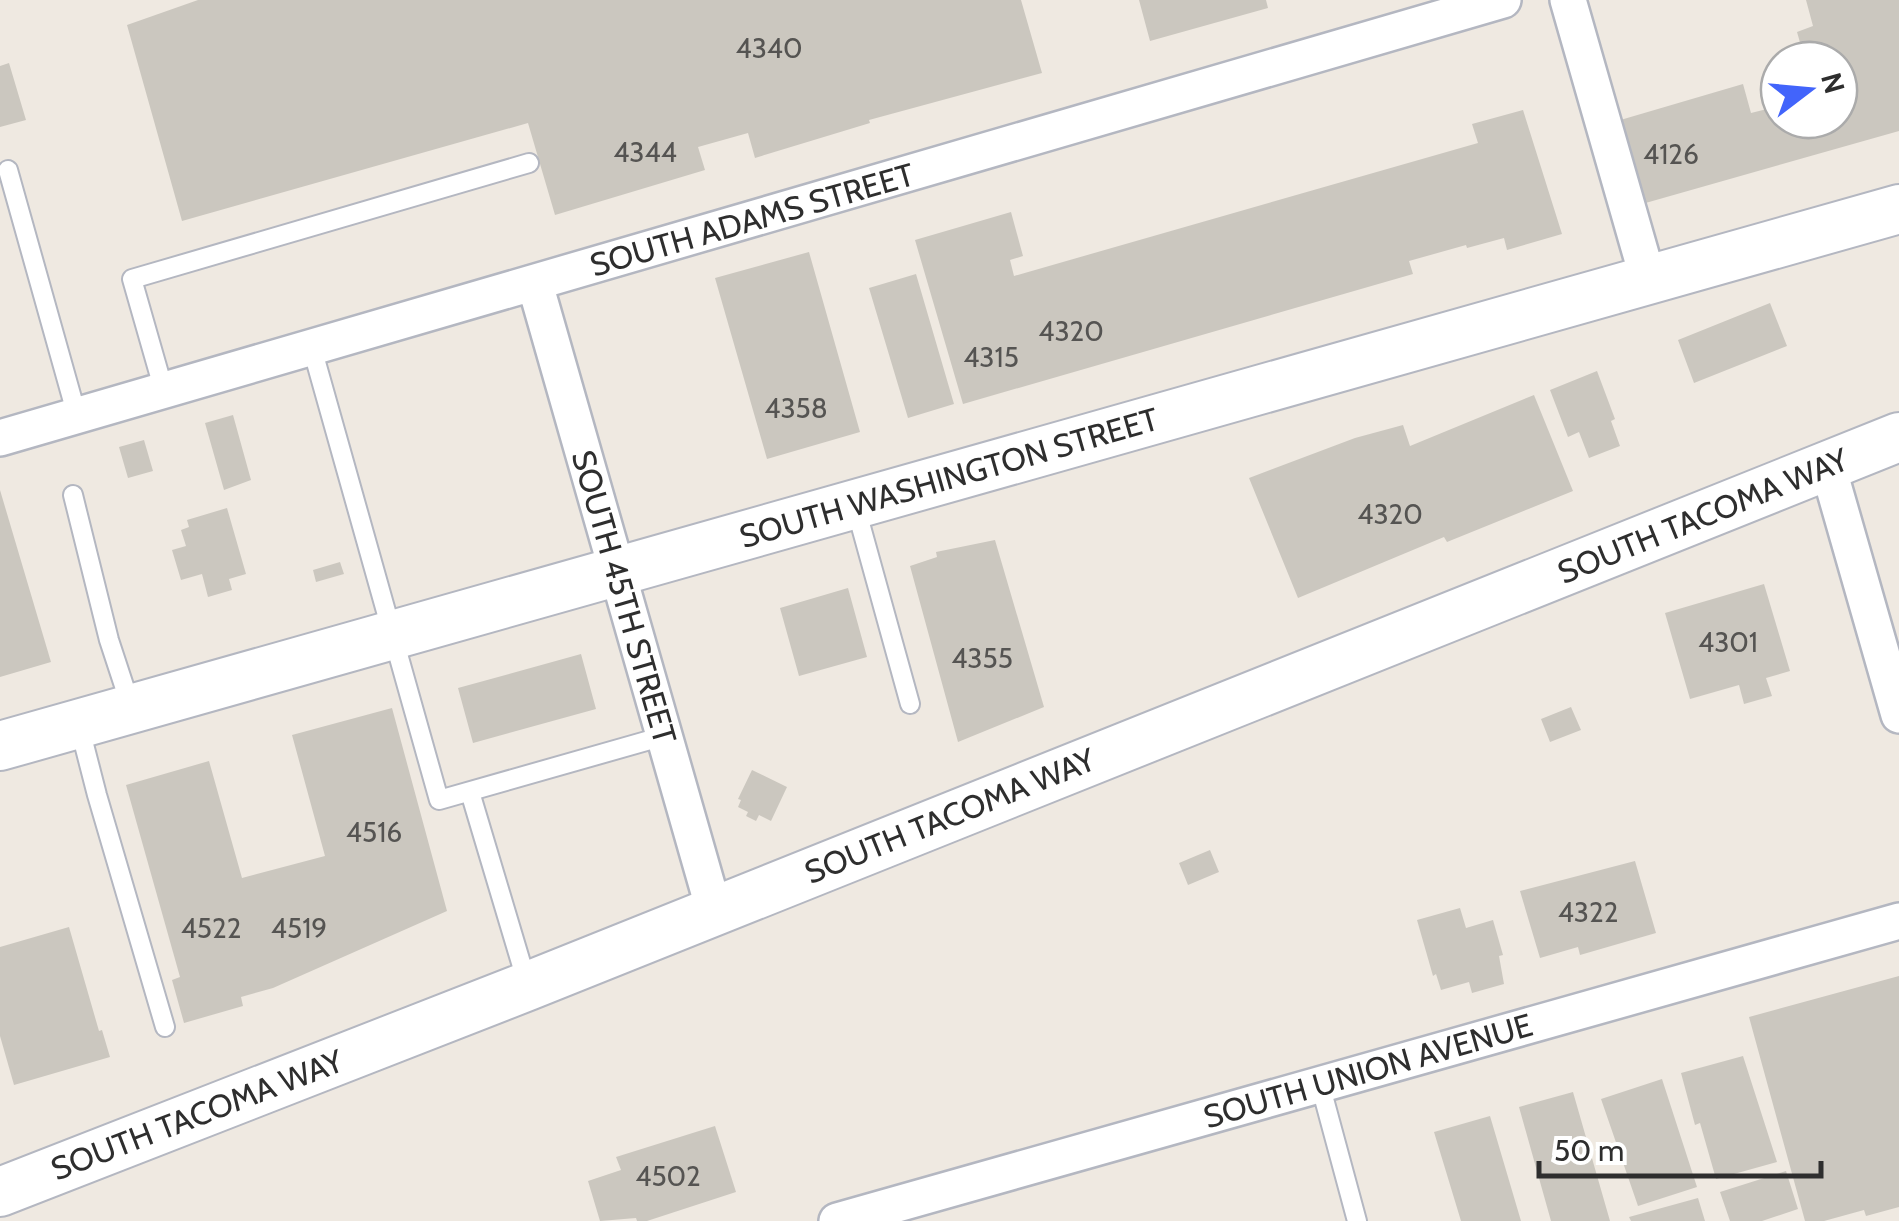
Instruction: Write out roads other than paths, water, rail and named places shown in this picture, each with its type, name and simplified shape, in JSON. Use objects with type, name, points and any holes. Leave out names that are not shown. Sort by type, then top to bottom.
[{"type":"main road","name":"SOUTH WASHINGTON STREET","points":[[0,746],[1899,210]]},
{"type":"main road","name":"SOUTH TACOMA WAY","points":[[1,1190],[528,986],[1899,436]]},
{"type":"street","name":"SOUTH ADAMS STREET","points":[[0,438],[1503,0]]},
{"type":"street","points":[[1568,0],[1648,279]]},
{"type":"street","name":"SOUTH 45TH STREET","points":[[534,284],[714,910]]},
{"type":"street","points":[[1828,466],[1893,672],[1899,715]]},
{"type":"street","name":"SOUTH UNION AVENUE","points":[[837,1221],[1899,921]]},
{"type":"lane","points":[[164,391],[132,279],[530,163]]},
{"type":"lane","points":[[8,170],[77,416]]},
{"type":"lane","points":[[312,348],[440,800],[664,736]]},
{"type":"lane","points":[[73,496],[109,640],[131,709]]},
{"type":"lane","points":[[855,504],[910,704]]},
{"type":"lane","points":[[79,725],[96,796],[166,1026]]},
{"type":"lane","points":[[470,792],[528,986]]},
{"type":"lane","points":[[1320,1084],[1358,1221]]}]
